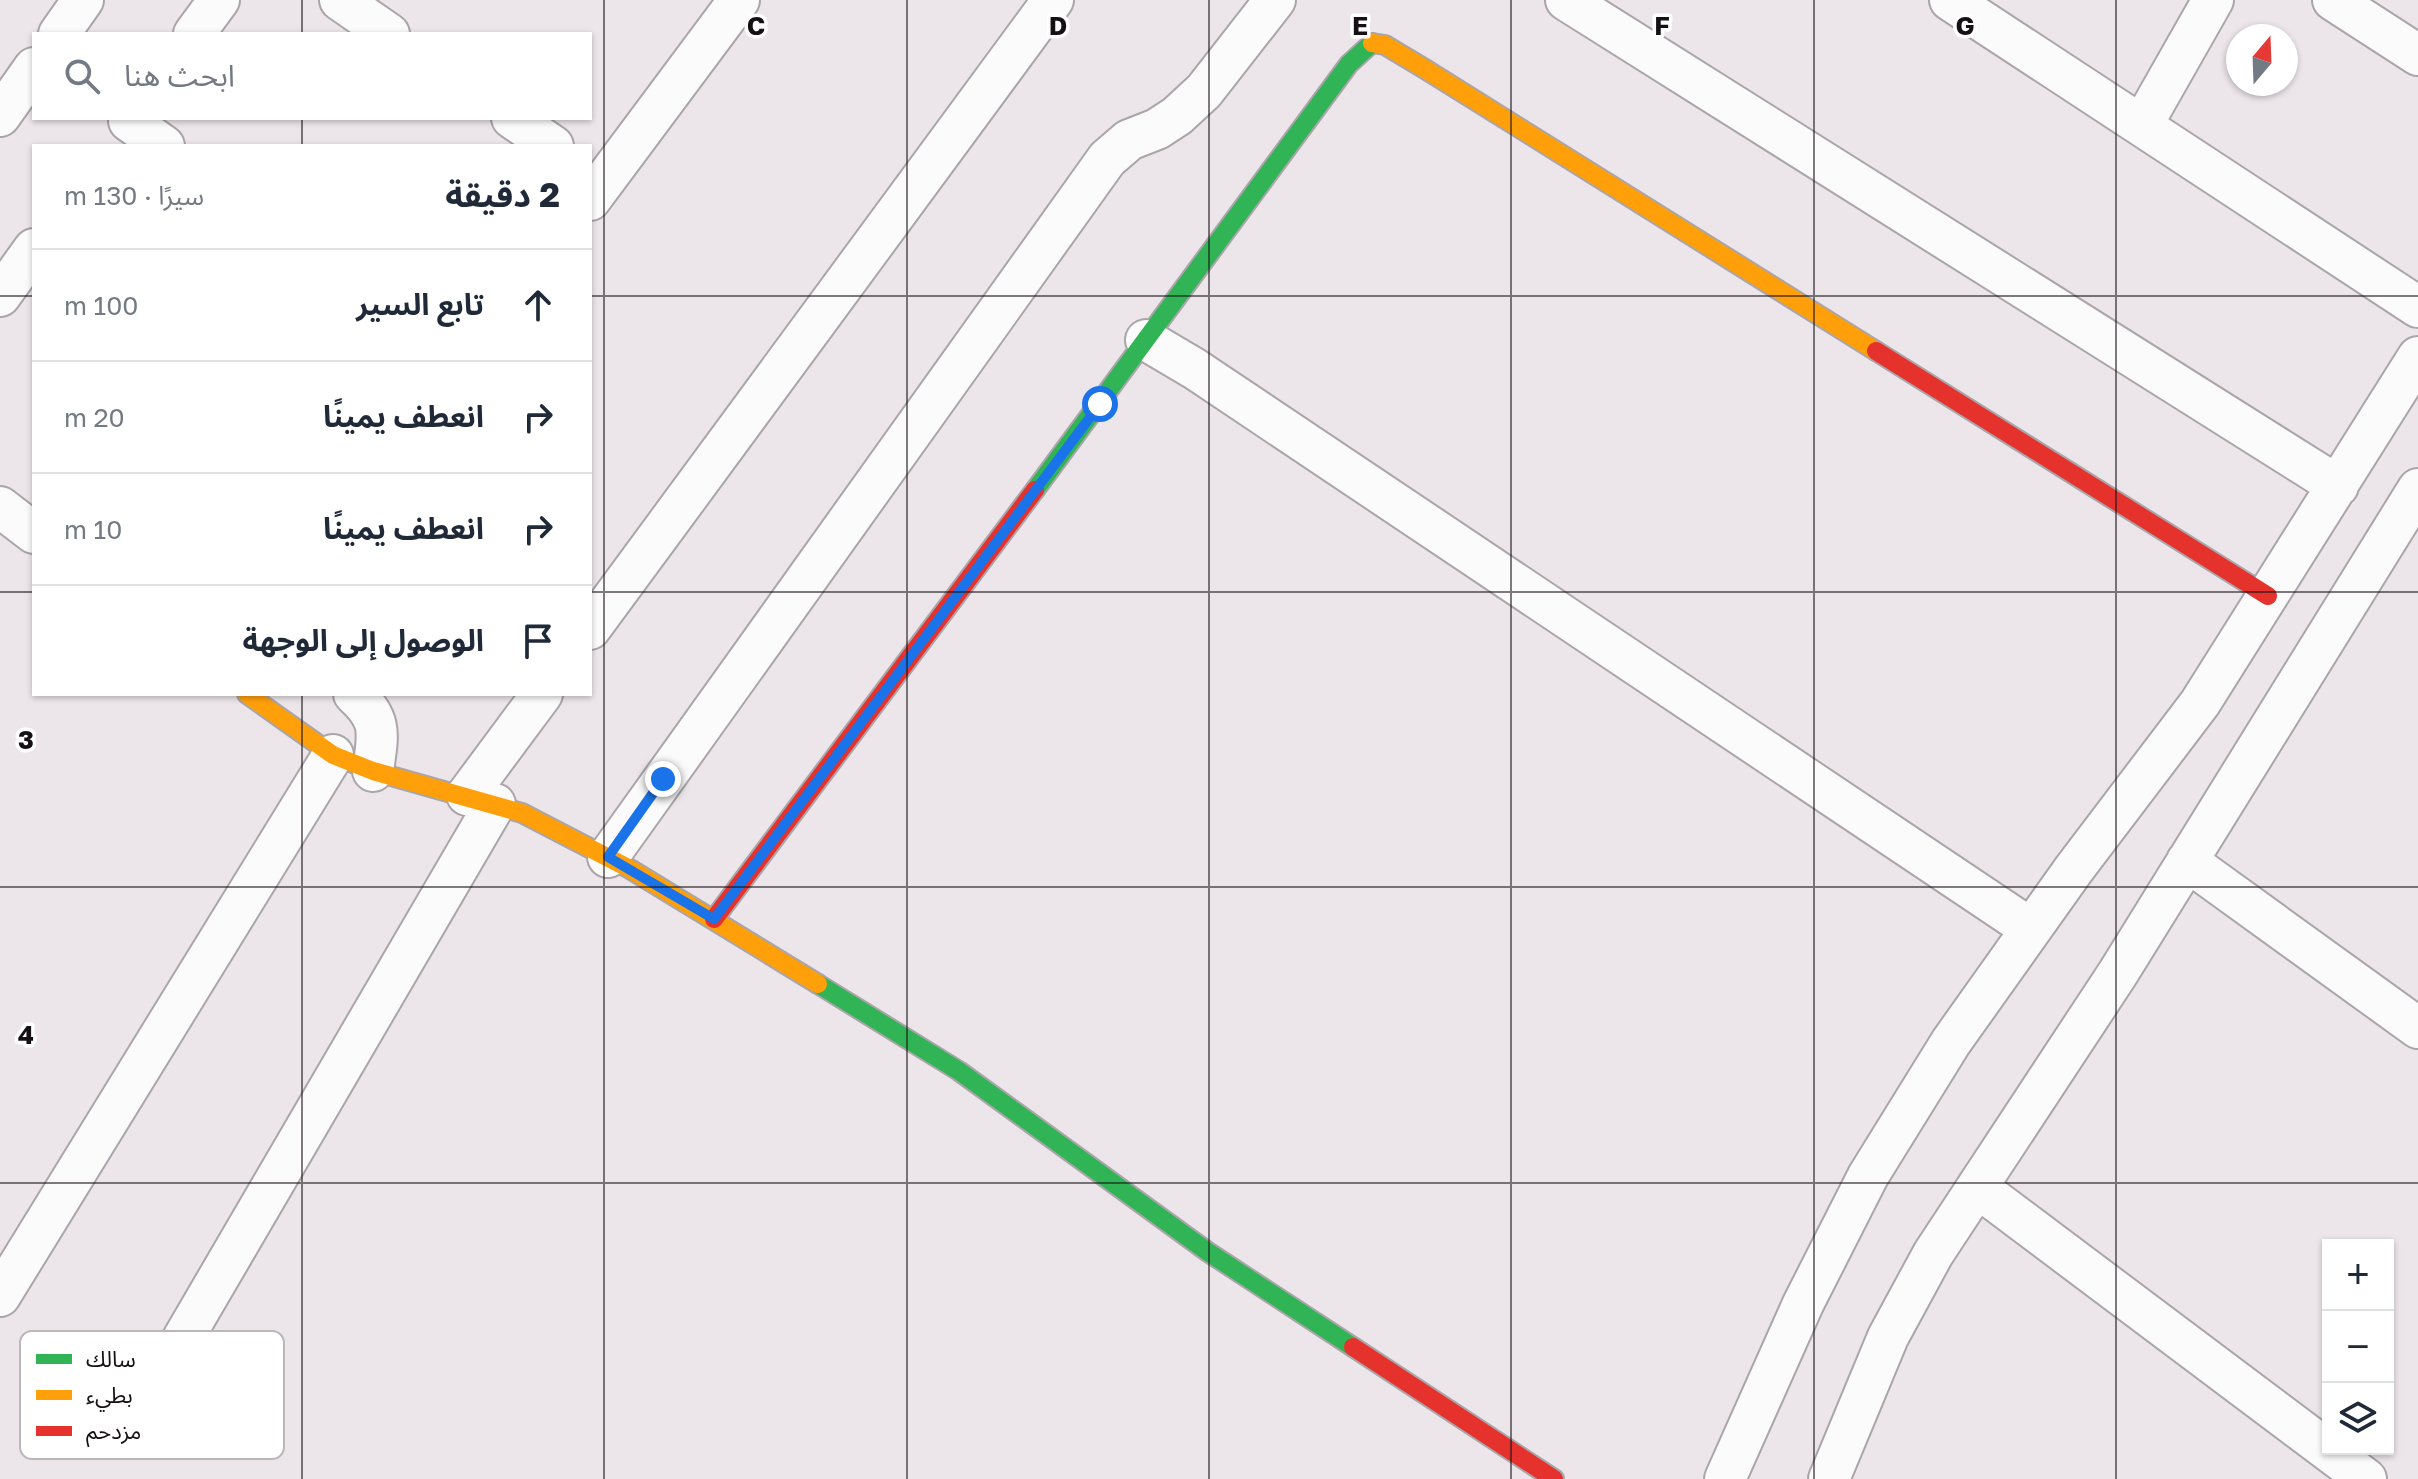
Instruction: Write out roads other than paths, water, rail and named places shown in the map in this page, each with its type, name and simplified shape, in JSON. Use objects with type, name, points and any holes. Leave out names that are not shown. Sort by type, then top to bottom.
[{"type":"street","points":[[60,32],[83,0]]},
{"type":"street","points":[[195,32],[219,0]]},
{"type":"street","points":[[340,0],[386,32]]},
{"type":"street","points":[[595,184],[739,0]]},
{"type":"street","points":[[592,626],[1053,0]]},
{"type":"street","points":[[608,857],[1107,159],[1129,140],[1157,129],[1177,116],[1204,91],[1275,0]]},
{"type":"street","points":[[1566,0],[2338,486]]},
{"type":"street","points":[[1950,0],[2418,307]]},
{"type":"street","points":[[2142,125],[2213,0]]},
{"type":"street","points":[[2333,0],[2418,55]]},
{"type":"street","points":[[714,919],[1349,64],[1366,46],[1379,43],[2268,596]]},
{"type":"street","points":[[0,116],[32,71]]},
{"type":"street","points":[[515,120],[550,144]]},
{"type":"street","points":[[123,128],[159,144]]},
{"type":"street","points":[[0,296],[32,252]]},
{"type":"street","points":[[1146,340],[1195,369],[2031,929]]},
{"type":"street","points":[[1725,1479],[1803,1304],[1868,1176],[1951,1042],[2031,929],[2200,703],[2418,357]]},
{"type":"street","points":[[1829,1479],[1888,1337],[1933,1254],[2118,973],[2417,493]]},
{"type":"street","points":[[0,507],[32,531]]},
{"type":"street","points":[[250,696],[333,755],[373,771],[522,813],[608,857],[714,919],[959,1071],[1208,1252],[1554,1479]]},
{"type":"street","points":[[356,696],[368,707],[378,724],[373,771]]},
{"type":"street","points":[[185,1331],[541,696]]},
{"type":"street","points":[[0,1296],[333,755]]},
{"type":"street","points":[[2187,861],[2418,1028]]},
{"type":"street","points":[[1977,1187],[2366,1479]]}]
